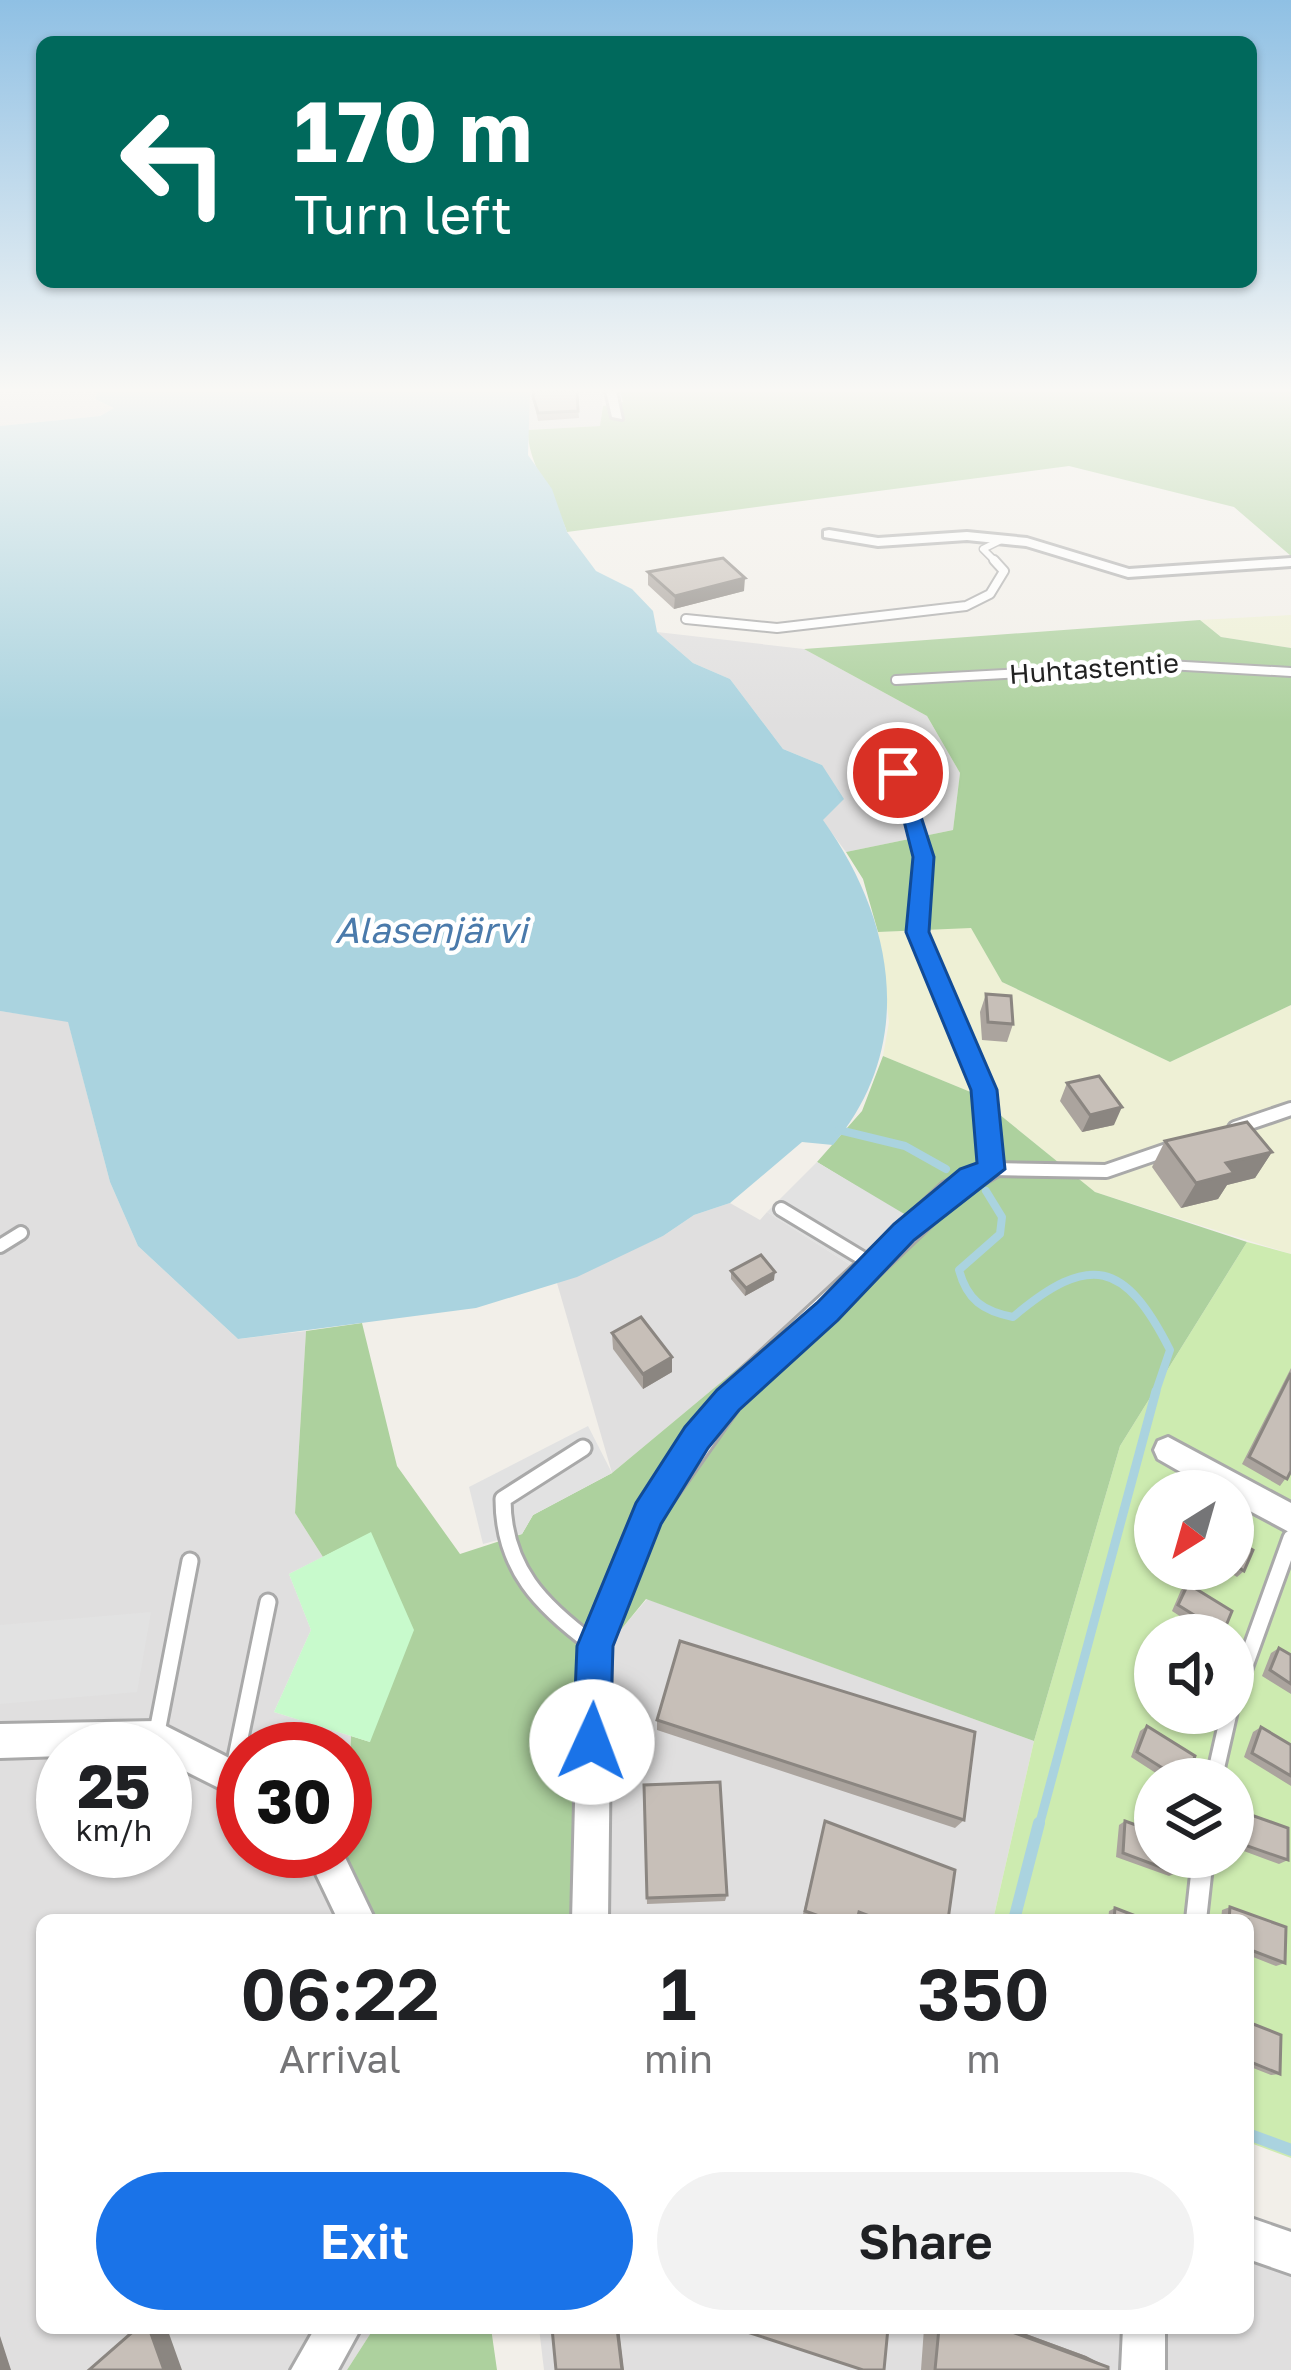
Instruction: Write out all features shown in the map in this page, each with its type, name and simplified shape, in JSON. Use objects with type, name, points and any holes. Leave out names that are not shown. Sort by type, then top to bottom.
[{"type":"street","points":[[829,534],[878,542],[967,536],[1044,544],[1128,573],[1291,562]]},
{"type":"street","points":[[590,1914],[595,1646],[647,1515],[728,1400],[828,1312],[952,1190],[991,1169]]},
{"type":"street","points":[[1168,1450],[1291,1519]]},
{"type":"street","points":[[0,1741],[36,1740]]},
{"type":"street","points":[[336,1878],[354,1914]]},
{"type":"street","points":[[1254,2240],[1291,2253]]},
{"type":"street","points":[[313,2370],[336,2334]]},
{"type":"street","points":[[1143,2370],[1144,2334]]},
{"type":"lane","points":[[686,619],[777,628],[966,606],[983,601],[1001,581],[1004,571],[982,549],[1001,540]]},
{"type":"lane","name":"Huhtastentie","points":[[896,680],[1180,663],[1262,663],[1291,672]]},
{"type":"lane","points":[[898,773],[923,857],[917,932],[984,1090],[991,1169],[1106,1171],[1186,1144]]},
{"type":"lane","points":[[1223,1132],[1291,1109]]},
{"type":"lane","points":[[781,1209],[872,1264]]},
{"type":"lane","points":[[0,1246],[21,1233]]},
{"type":"lane","points":[[583,1448],[503,1499],[500,1535],[513,1567],[561,1622],[595,1646]]},
{"type":"lane","points":[[1254,1641],[1291,1538]]},
{"type":"lane","points":[[159,1722],[190,1561]]},
{"type":"lane","points":[[248,1722],[268,1602]]},
{"type":"lane","points":[[1197,1914],[1201,1878]]},
{"type":"shaded area","points":[[657,632],[804,649],[927,716],[960,773],[953,830],[846,852],[822,820],[822,765],[783,749],[730,679],[693,663]]},
{"type":"shaded area","points":[[0,1011],[68,1021],[110,1182],[138,1246],[238,1339],[306,1331],[295,1513],[323,1557],[289,1574],[311,1630],[274,1712],[306,1722],[216,1722],[216,1878],[345,1878],[349,1914],[36,1914],[36,2334],[370,2334],[347,2370],[0,2370]]},
{"type":"shaded area","points":[[817,1162],[906,1215],[857,1269],[767,1212]]},
{"type":"shaded area","points":[[730,1203],[760,1220],[767,1212],[857,1269],[612,1473],[557,1283],[663,1236],[694,1215]]},
{"type":"shaded area","points":[[588,1426],[612,1473],[533,1515],[522,1534],[483,1544],[469,1487]]},
{"type":"shaded area","points":[[647,1599],[1034,1741],[994,1914],[603,1914],[605,1648]]},
{"type":"shaded area","points":[[151,1612],[137,1692],[0,1704],[0,1625]]},
{"type":"shaded area","points":[[1254,2258],[1291,2272],[1291,2370],[544,2370],[540,2334],[1254,2334]]},
{"type":"green space","points":[[553,502],[798,502],[567,532]]},
{"type":"green space","points":[[1212,502],[1291,502],[1291,556],[1234,507]]},
{"type":"green space","points":[[1291,615],[1291,648],[1221,637],[1200,620]]},
{"type":"green space","points":[[1200,620],[1221,637],[1291,648],[1291,1005],[1170,1062],[1002,982],[971,928],[878,932],[863,879],[846,852],[953,830],[960,773],[927,716],[804,649]]},
{"type":"green space","points":[[971,927],[1002,982],[1170,1062],[1291,1005],[1291,1254],[1095,1192],[973,1093],[883,1056],[889,1022],[878,932]]},
{"type":"green space","points":[[883,1056],[973,1093],[1095,1192],[1247,1242],[1120,1446],[1034,1741],[646,1599],[605,1649],[603,1914],[349,1914],[345,1878],[372,1878],[371,1533],[323,1557],[295,1513],[306,1331],[362,1323],[397,1466],[460,1554],[522,1534],[533,1515],[612,1473],[857,1269],[905,1216],[817,1162],[862,1111]]},
{"type":"green space","points":[[1247,1242],[1291,1254],[1291,2158],[1254,2144],[1254,1914],[994,1914],[1034,1741],[1120,1446]]},
{"type":"green space","points":[[371,1532],[414,1630],[372,1737],[372,1722],[306,1722],[274,1712],[311,1630],[289,1574]]},
{"type":"green space","points":[[370,2334],[492,2334],[497,2370],[347,2370]]},
{"type":"water","name":"Alasenjärvi","points":[[0,502],[556,502],[567,532],[596,571],[632,589],[653,611],[657,632],[693,663],[730,679],[783,749],[822,765],[844,799],[823,820],[867,899],[886,982],[886,1025],[877,1066],[860,1106],[833,1145],[802,1142],[730,1203],[694,1215],[663,1236],[577,1277],[476,1308],[238,1339],[138,1246],[110,1182],[68,1022],[0,1011]]},
{"type":"building","points":[[723,558],[745,578],[675,596],[648,572]]},
{"type":"building","points":[[986,994],[1011,996],[1013,1024],[988,1022]]},
{"type":"building","points":[[1099,1076],[1122,1107],[1090,1115],[1067,1083]]},
{"type":"building","points":[[1247,1122],[1272,1152],[1226,1163],[1234,1173],[1196,1183],[1165,1141]]},
{"type":"building","points":[[761,1255],[775,1272],[746,1288],[731,1271]]},
{"type":"building","points":[[641,1317],[672,1357],[643,1374],[612,1333]]},
{"type":"building","points":[[1291,1373],[1291,1471],[1287,1479],[1249,1457]]},
{"type":"building","points":[[1185,1590],[1198,1590],[1232,1611],[1192,1614],[1178,1605]]},
{"type":"building","points":[[680,1641],[975,1732],[964,1820],[657,1720]]},
{"type":"building","points":[[1279,1648],[1291,1655],[1291,1684],[1270,1670]]},
{"type":"building","points":[[1261,1727],[1291,1745],[1291,1776],[1252,1753]]},
{"type":"building","points":[[1144,1734],[1160,1734],[1195,1756],[1147,1758],[1137,1752]]},
{"type":"building","points":[[720,1782],[727,1895],[647,1898],[644,1785]]},
{"type":"building","points":[[1254,1816],[1288,1828],[1288,1860],[1254,1848]]},
{"type":"building","points":[[825,1821],[955,1870],[949,1914],[805,1911]]},
{"type":"building","points":[[1125,1821],[1134,1824],[1134,1857],[1123,1853]]},
{"type":"building","points":[[1254,1916],[1286,1927],[1285,1963],[1254,1951]]},
{"type":"building","points":[[1254,2024],[1281,2035],[1280,2074],[1254,2063]]},
{"type":"building","points":[[130,2334],[151,2334],[164,2370],[89,2370]]},
{"type":"building","points":[[553,2334],[618,2334],[622,2370],[556,2370]]},
{"type":"building","points":[[753,2334],[887,2334],[884,2370],[863,2370]]},
{"type":"building","points":[[938,2334],[1017,2334],[1108,2367],[1108,2370],[935,2370]]},
{"type":"waterway","points":[[839,1130],[905,1146],[946,1169]]},
{"type":"waterway","points":[[986,1191],[1002,1217],[1000,1234],[959,1270],[972,1296],[985,1307],[1013,1317],[1040,1296],[1085,1275],[1121,1283],[1137,1298],[1170,1350],[1156,1391]]},
{"type":"waterway","points":[[1039,1826],[1156,1391]]},
{"type":"waterway","points":[[1016,1914],[1039,1823]]},
{"type":"waterway","points":[[1254,2136],[1291,2150]]},
{"type":"route","points":[[592,1742],[595,1646],[647,1515],[697,1438],[728,1400],[828,1312],[904,1232],[952,1190],[991,1169],[984,1090],[917,932],[925,878],[923,857],[900,795],[898,773]]}]
